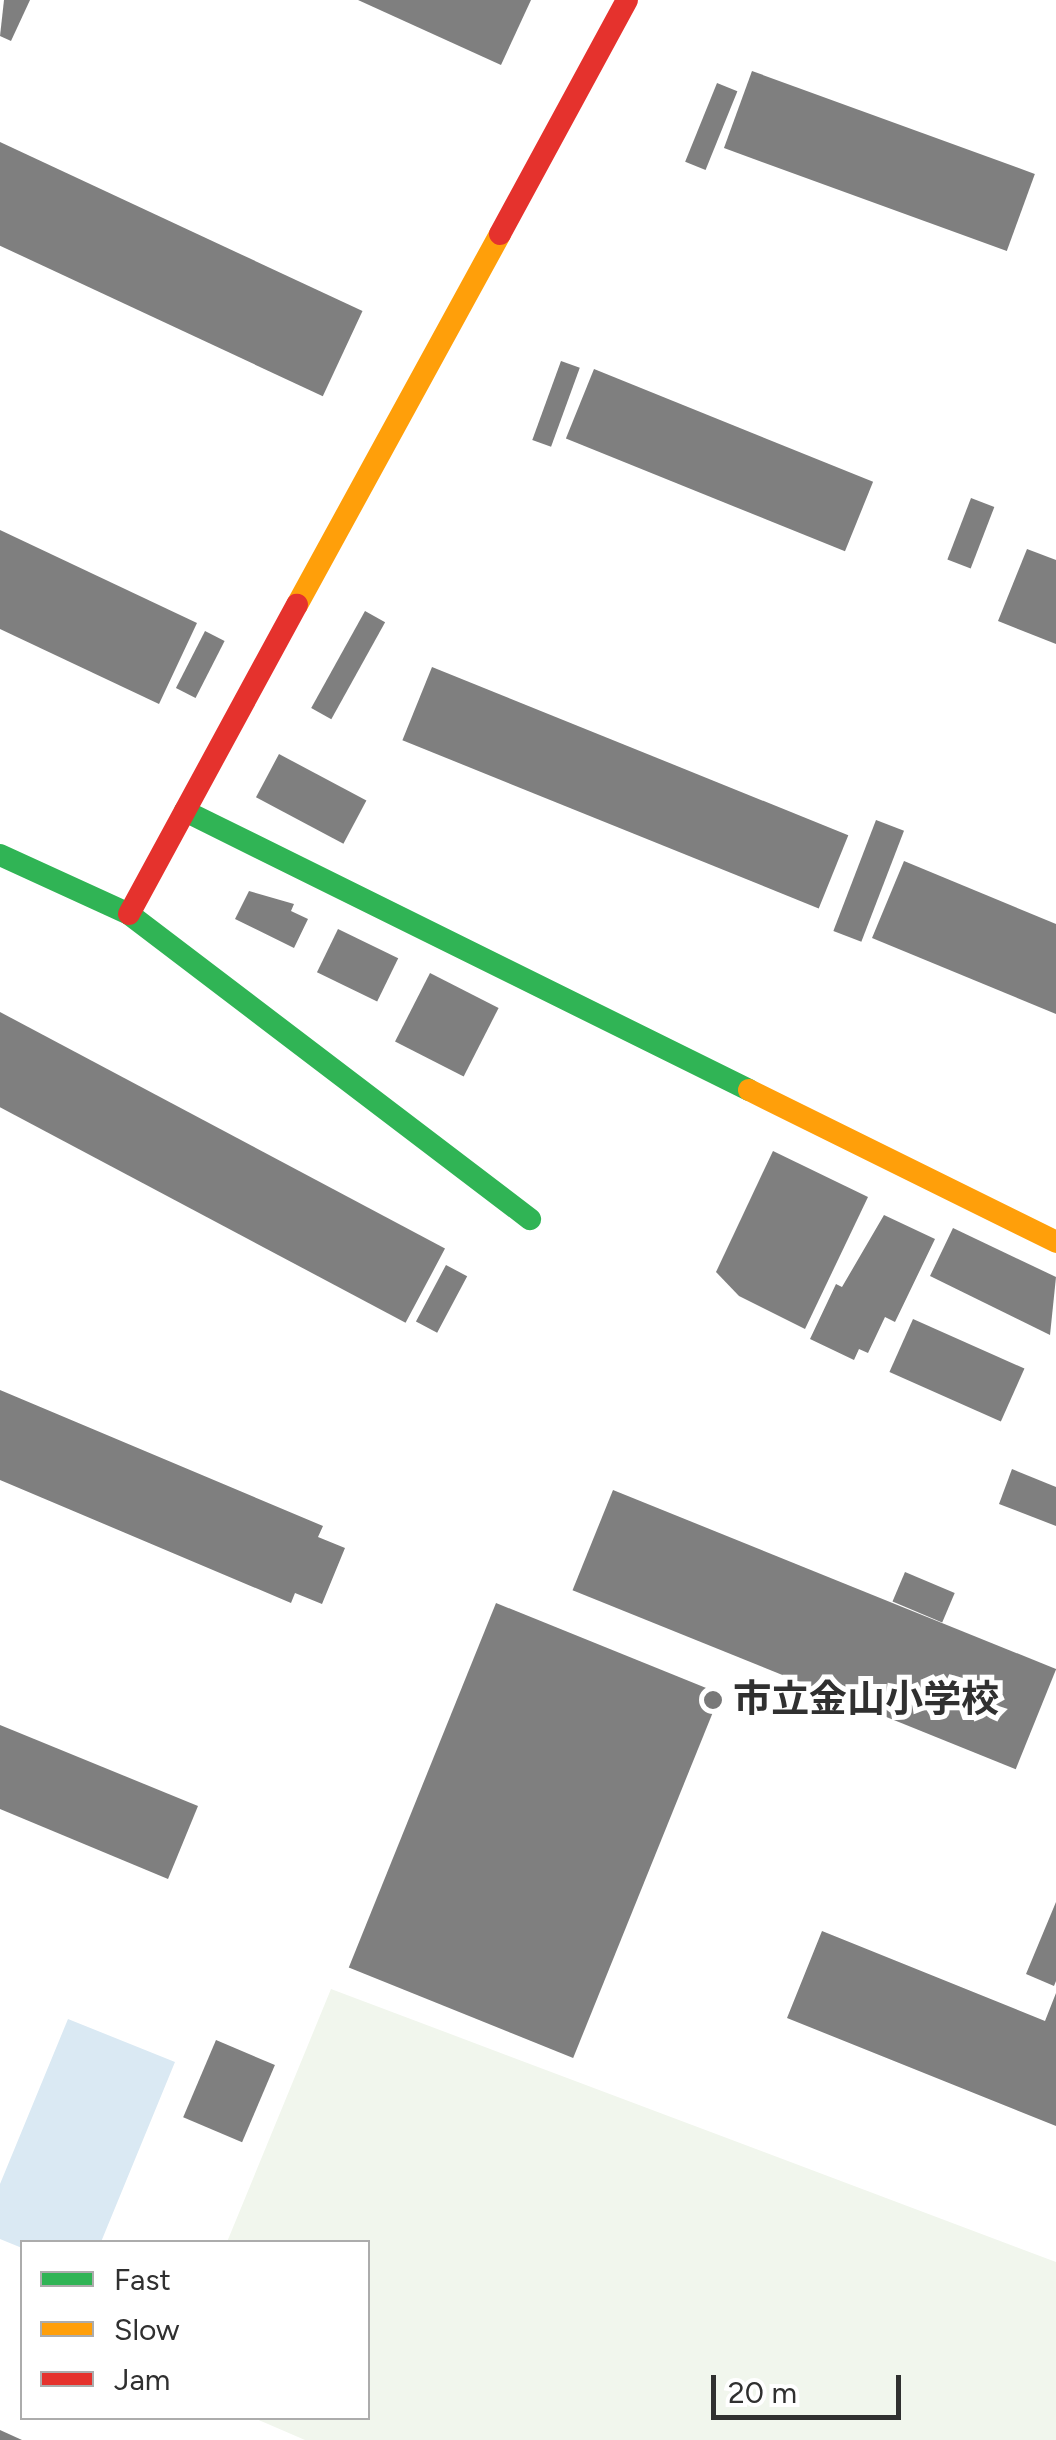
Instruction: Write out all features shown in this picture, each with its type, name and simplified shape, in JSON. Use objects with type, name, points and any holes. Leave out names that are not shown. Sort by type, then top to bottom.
[{"type":"street","points":[[129,914],[626,0]]},
{"type":"street","points":[[185,811],[1056,1242]]},
{"type":"street","points":[[0,854],[129,914],[530,1219]]},
{"type":"shaded area","points":[[331,1989],[1056,2262],[1056,2440],[305,2440],[259,2420],[370,2420],[370,2240],[228,2240]]},
{"type":"shaded area","points":[[68,2019],[175,2062],[102,2240],[20,2240],[20,2247],[0,2239],[0,2184]]},
{"type":"building","points":[[4,0],[30,0],[11,41],[0,36]]},
{"type":"building","points":[[358,0],[531,0],[501,65]]},
{"type":"building","points":[[752,71],[1035,174],[1007,251],[724,148]]},
{"type":"building","points":[[717,83],[737,91],[706,170],[685,162]]},
{"type":"building","points":[[0,142],[363,311],[323,396],[0,246]]},
{"type":"building","points":[[561,361],[580,368],[551,447],[532,440]]},
{"type":"building","points":[[594,369],[873,482],[845,551],[566,439]]},
{"type":"building","points":[[971,498],[994,507],[971,569],[947,560]]},
{"type":"building","points":[[0,530],[197,623],[159,704],[0,629]]},
{"type":"building","points":[[1027,549],[1056,560],[1056,644],[998,621]]},
{"type":"building","points":[[365,611],[385,622],[331,719],[311,708]]},
{"type":"building","points":[[205,631],[225,641],[196,698],[176,688]]},
{"type":"building","points":[[432,667],[848,835],[819,908],[402,740]]},
{"type":"building","points":[[279,754],[366,800],[343,844],[256,797]]},
{"type":"building","points":[[876,820],[904,831],[861,942],[833,931]]},
{"type":"building","points":[[904,861],[1056,924],[1056,1014],[872,938]]},
{"type":"building","points":[[249,891],[294,904],[291,911],[308,919],[294,948],[235,919]]},
{"type":"building","points":[[338,929],[398,958],[377,1002],[317,972]]},
{"type":"building","points":[[430,973],[499,1008],[464,1077],[395,1042]]},
{"type":"building","points":[[0,1012],[445,1249],[406,1323],[0,1107]]},
{"type":"building","points":[[773,1151],[868,1197],[805,1329],[739,1296],[716,1272]]},
{"type":"building","points":[[884,1215],[935,1239],[895,1322],[885,1317],[868,1353],[859,1349],[854,1360],[810,1339],[836,1284],[842,1287]]},
{"type":"building","points":[[953,1228],[1056,1277],[1050,1335],[930,1276]]},
{"type":"building","points":[[446,1265],[467,1276],[437,1333],[416,1322]]},
{"type":"building","points":[[913,1319],[1024,1369],[1001,1422],[889,1372]]},
{"type":"building","points":[[0,1390],[323,1526],[318,1537],[345,1548],[322,1604],[295,1593],[291,1603],[0,1480]]},
{"type":"building","points":[[1012,1469],[1056,1487],[1056,1526],[999,1504]]},
{"type":"building","points":[[613,1490],[1056,1669],[1016,1769],[573,1590]]},
{"type":"building","points":[[905,1572],[955,1593],[942,1623],[892,1601]]},
{"type":"building","points":[[496,1603],[720,1694],[573,2058],[349,1967]]},
{"type":"building","points":[[0,1725],[198,1806],[168,1879],[0,1809]]},
{"type":"building","points":[[1056,1902],[1056,1981],[1054,1986],[1026,1974]]},
{"type":"building","points":[[822,1931],[1045,2021],[1056,1993],[1056,2126],[787,2018]]},
{"type":"building","points":[[216,2040],[275,2065],[242,2142],[183,2117]]},
{"type":"building","points":[[0,2430],[22,2440],[0,2440]]},
{"type":"traffic: fast","points":[[185,811],[749,1090]]},
{"type":"traffic: fast","points":[[0,855],[129,914],[530,1219]]},
{"type":"traffic: slow","points":[[297,605],[500,234]]},
{"type":"traffic: slow","points":[[749,1090],[1056,1242]]},
{"type":"traffic: jam","points":[[500,234],[627,0]]},
{"type":"traffic: jam","points":[[129,914],[297,605]]},
{"type":"place","name":"市立金山小学校","points":[[713,1700]]}]
